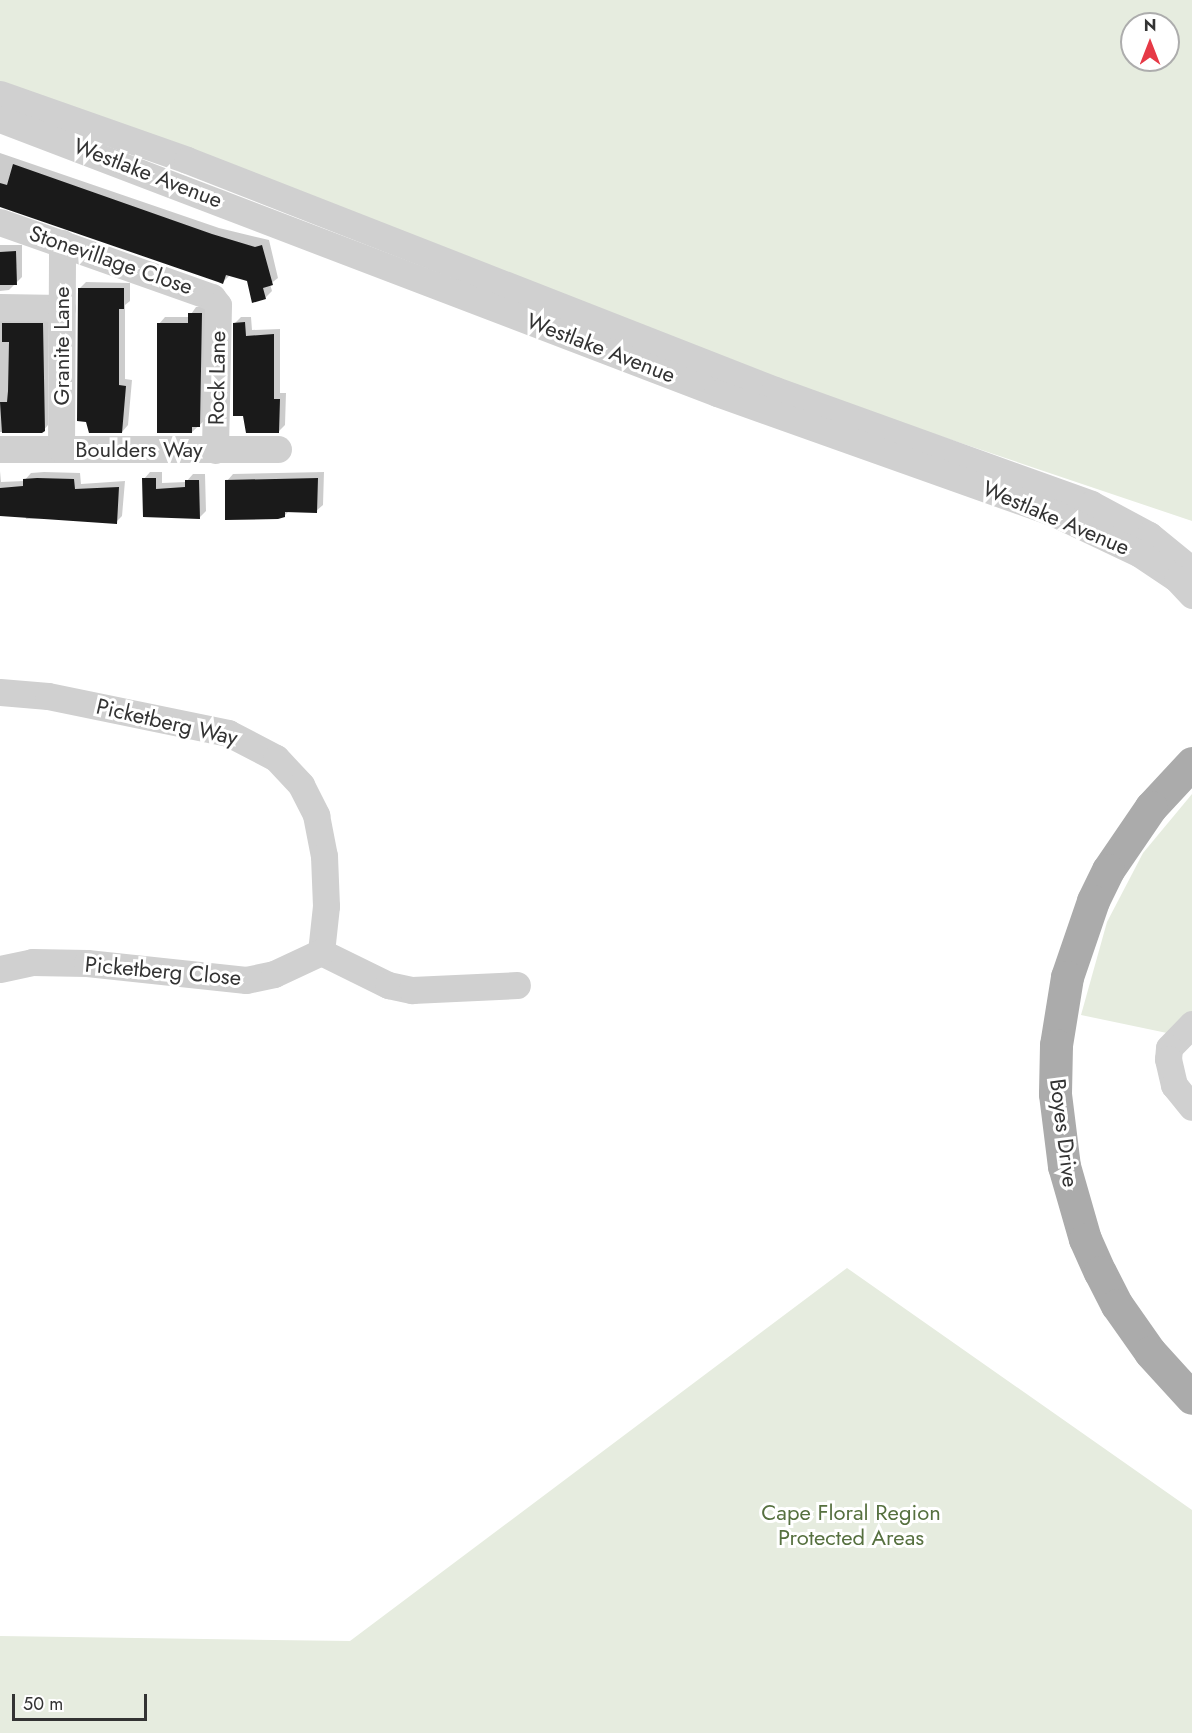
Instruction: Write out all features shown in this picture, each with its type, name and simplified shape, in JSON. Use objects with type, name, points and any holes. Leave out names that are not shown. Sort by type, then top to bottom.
[{"type":"main road","name":"Boyes Drive","points":[[1192,763],[1151,807],[1108,870],[1093,901],[1067,977],[1056,1045],[1055,1094],[1064,1166],[1085,1239],[1117,1305],[1150,1352],[1192,1398]]},
{"type":"street","name":"Westlake Avenue","points":[[0,94],[187,160],[776,390],[1091,504],[1149,535],[1192,570]]},
{"type":"street","name":"Westlake Avenue","points":[[0,119],[717,393],[1054,513],[1140,554],[1177,579],[1192,595]]},
{"type":"street","name":"Stonevillage Close","points":[[0,222],[208,294],[218,305]]},
{"type":"street","name":"Granite Lane","points":[[61,449],[62,243]]},
{"type":"street","name":"Rock Lane","points":[[215,450],[218,305]]},
{"type":"street","points":[[0,307],[62,308]]},
{"type":"street","name":"Boulders Way","points":[[0,449],[278,449]]},
{"type":"street","name":"Picketberg Way","points":[[0,692],[80,702],[228,733],[276,758],[301,786],[316,815],[324,856],[326,906],[321,952]]},
{"type":"street","points":[[321,952],[388,985],[412,990],[517,985]]},
{"type":"street","name":"Picketberg Close","points":[[0,969],[32,962],[87,963],[246,980],[274,974],[321,952]]},
{"type":"street","points":[[1192,1024],[1169,1048],[1174,1084],[1192,1107]]},
{"type":"green space","points":[[0,0],[1192,0],[1192,521],[735,367],[0,85]]},
{"type":"green space","points":[[1192,794],[1192,1014],[1167,1033],[1081,1015],[1107,922],[1143,853]]},
{"type":"green space","name":"Cape Floral Region Protected Areas","points":[[847,1268],[1192,1510],[1192,1733],[0,1733],[0,1636],[350,1641]]},
{"type":"building","points":[[13,164],[212,234],[255,247],[262,245],[273,285],[263,288],[266,299],[252,303],[247,281],[226,275],[223,284],[0,207],[0,183],[7,185]]},
{"type":"building","points":[[16,251],[17,285],[0,285],[0,252]]},
{"type":"building","points":[[78,288],[124,288],[124,309],[119,309],[119,385],[126,386],[122,433],[89,433],[86,422],[77,421]]},
{"type":"building","points":[[188,313],[202,313],[200,427],[192,427],[192,433],[157,433],[157,323],[188,323]]},
{"type":"building","points":[[245,322],[246,336],[274,334],[274,399],[280,399],[279,433],[246,433],[243,416],[233,416],[233,323]]},
{"type":"building","points":[[2,323],[43,323],[45,431],[42,433],[2,433],[0,402],[7,402],[9,342],[2,342]]},
{"type":"building","points":[[142,478],[156,478],[156,489],[185,487],[185,480],[199,480],[200,519],[143,517]]},
{"type":"building","points":[[318,478],[317,513],[285,512],[285,517],[278,519],[225,520],[225,480]]},
{"type":"building","points":[[23,479],[74,479],[75,489],[119,487],[117,524],[0,516],[0,488],[23,486]]}]
